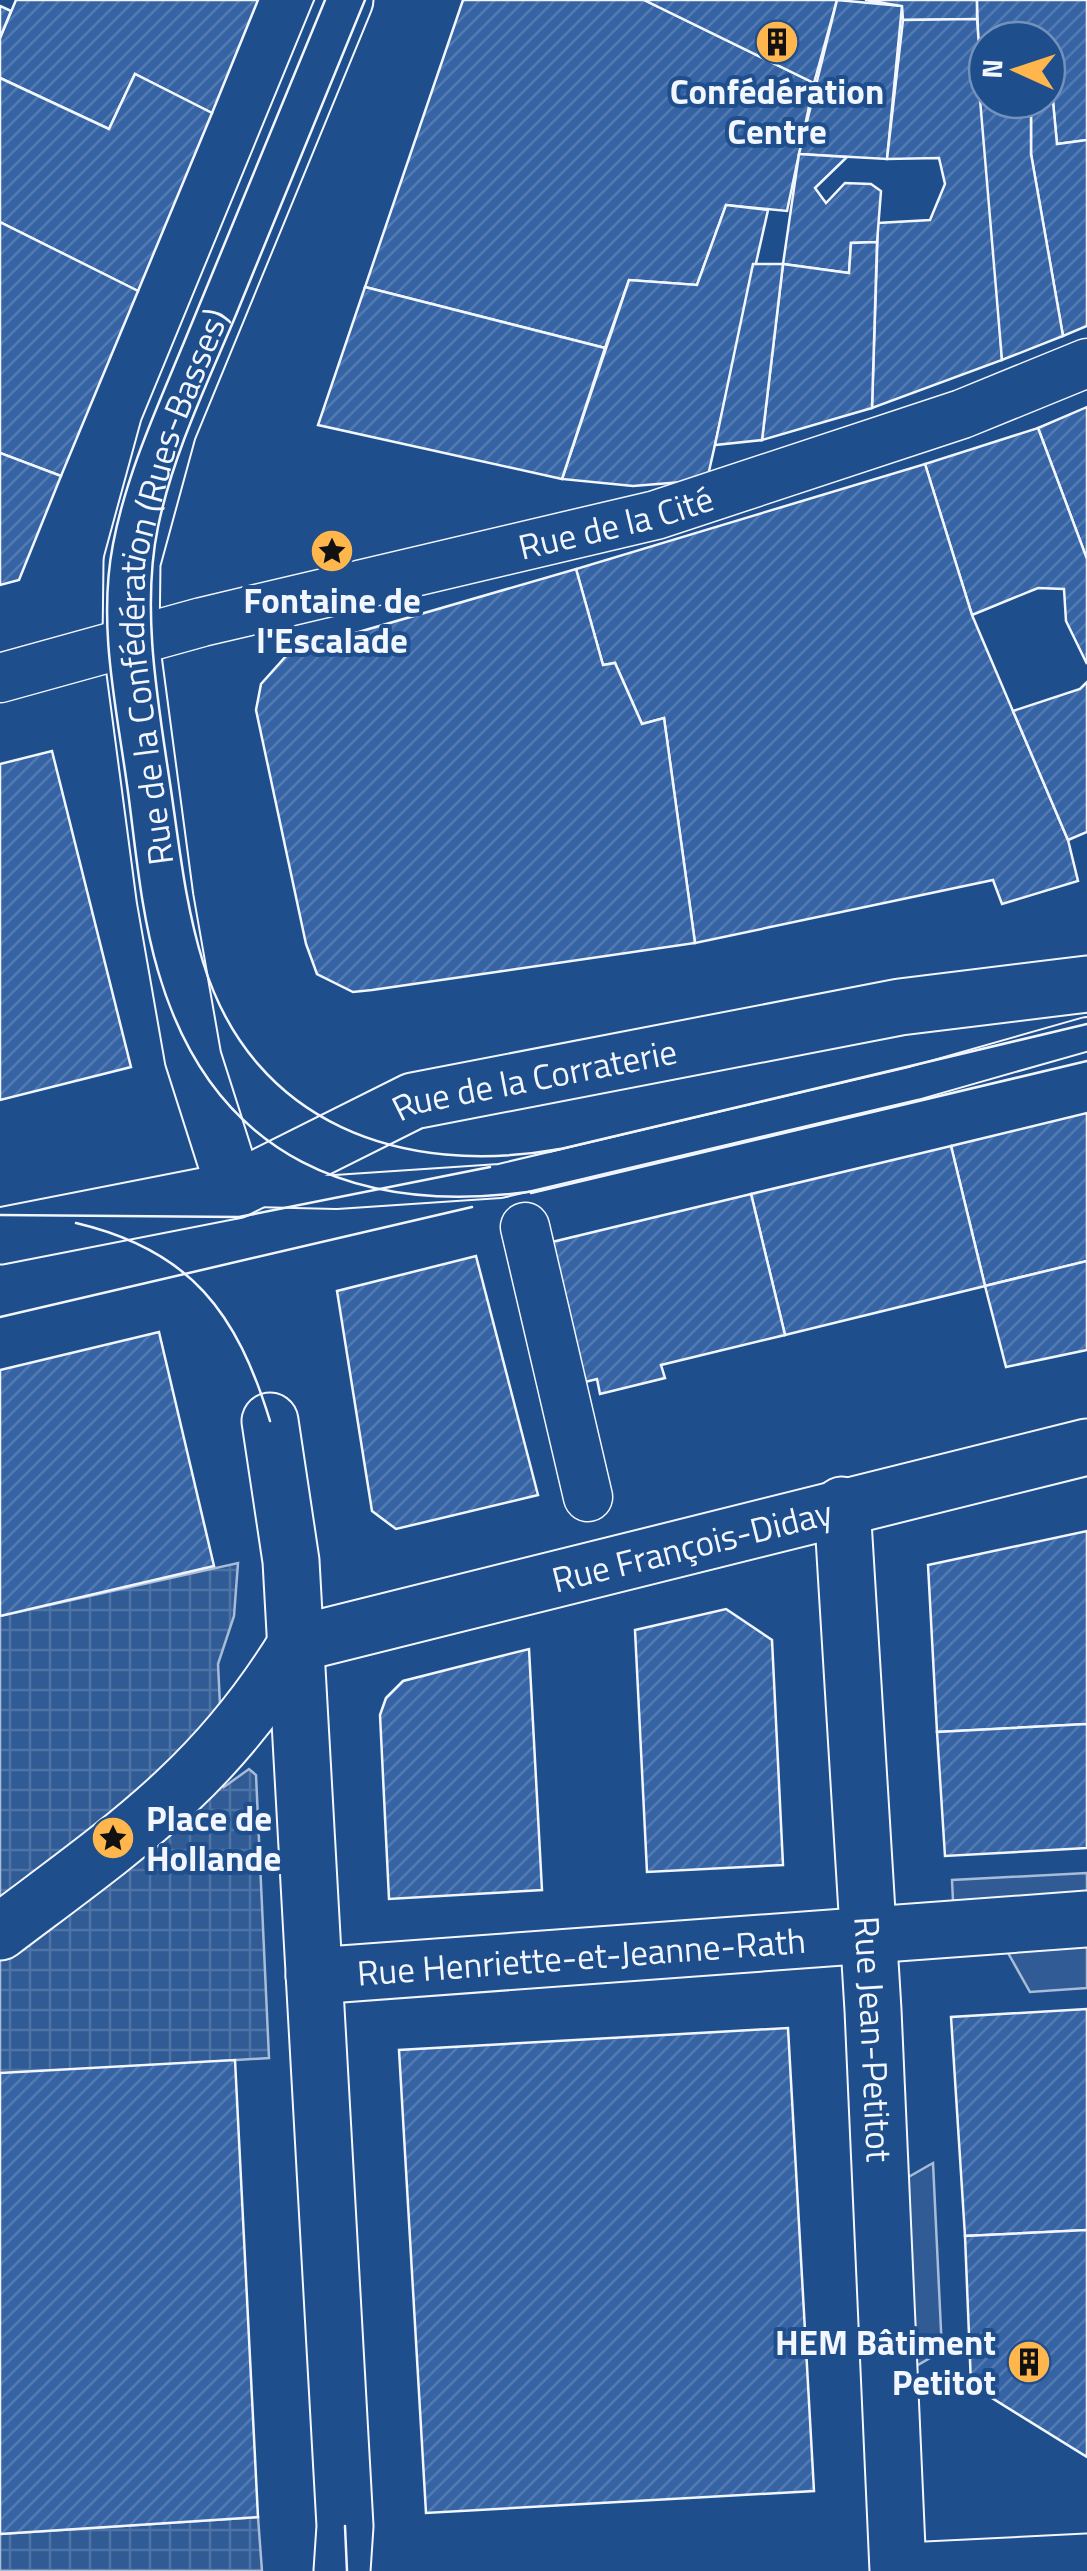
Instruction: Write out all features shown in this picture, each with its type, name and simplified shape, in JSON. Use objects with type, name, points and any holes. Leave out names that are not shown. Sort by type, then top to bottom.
[{"type":"street","name":"Rue de la Confédération (Rues-Basses)","points":[[235,1190],[193,1058],[165,898],[131,642],[134,542],[168,430],[345,0]]},
{"type":"street","name":"Rue de la Cité","points":[[0,678],[131,642],[656,516],[962,414],[1087,362]]},
{"type":"street","name":"Rue de la Corraterie","points":[[0,1236],[235,1190],[413,1101],[900,1007],[1087,984]]},
{"type":"street","points":[[525,1228],[588,1498]]},
{"type":"street","points":[[270,1421],[287,1525],[296,1644],[343,2548]]},
{"type":"street","name":"Rue François-Diday","points":[[296,1644],[1087,1447]]},
{"type":"street","name":"Rue Jean-Petitot","points":[[842,1505],[868,1934],[898,2571]]},
{"type":"street","points":[[0,1932],[157,1814],[213,1760],[262,1700],[296,1644]]},
{"type":"street","name":"Rue Henriette-et-Jeanne-Rath","points":[[314,1976],[1087,1919]]},
{"type":"street","points":[[906,2571],[1087,2562]]},
{"type":"lane","points":[[235,1190],[336,1192],[500,1181],[915,1083],[1087,1034]]},
{"type":"shaded area","name":"Place de Hollande","points":[[238,1563],[234,1616],[218,1664],[224,1787],[249,1769],[256,1775],[269,2058],[0,2075],[0,1616]]},
{"type":"shaded area","points":[[1087,1873],[1087,1894],[953,1901],[952,1880]]},
{"type":"shaded area","points":[[1087,1939],[1087,1988],[1030,1992],[1003,1944]]},
{"type":"shaded area","points":[[933,2163],[942,2351],[897,2377],[891,2187]]},
{"type":"shaded area","points":[[258,2517],[262,2571],[0,2571],[0,2534]]},
{"type":"building","points":[[16,0],[258,0],[212,113],[135,74],[109,129],[0,78],[0,38]]},
{"type":"building","points":[[463,0],[644,0],[814,83],[787,211],[726,205],[697,285],[629,280],[605,348],[365,287]]},
{"type":"building","name":"Confédération Centre","points":[[644,0],[837,0],[814,83]]},
{"type":"building","points":[[837,0],[902,6],[887,159],[799,154]]},
{"type":"building","name":"Confédération Centre","points":[[865,0],[977,0],[977,19],[903,20],[902,6]]},
{"type":"building","points":[[977,0],[1087,0],[1087,140],[1057,144],[1055,120],[1067,120],[1067,20],[978,20]]},
{"type":"building","points":[[0,6],[11,11],[0,38]]},
{"type":"building","points":[[977,19],[967,20],[967,120],[984,120],[1002,360],[872,408],[878,223],[930,220],[945,184],[939,158],[887,159],[903,20]]},
{"type":"building","points":[[135,74],[212,113],[138,291],[0,222],[0,78],[109,129]]},
{"type":"building","points":[[982,120],[1031,120],[1031,154],[1063,336],[1002,360]]},
{"type":"building","points":[[1031,120],[1055,120],[1057,144],[1087,140],[1087,326],[1063,336],[1031,154]]},
{"type":"building","points":[[799,154],[847,157],[815,188],[826,203],[845,183],[871,184],[881,191],[877,242],[851,243],[849,273],[783,264]]},
{"type":"building","points":[[726,205],[768,210],[707,480],[633,486],[562,479],[629,280],[697,285]]},
{"type":"building","points":[[0,222],[138,291],[61,476],[0,453]]},
{"type":"building","points":[[877,242],[872,408],[762,440],[783,264],[849,273],[851,243]]},
{"type":"building","points":[[753,264],[783,264],[762,440],[715,445]]},
{"type":"building","points":[[365,287],[605,348],[562,479],[318,425]]},
{"type":"building","points":[[1087,407],[1087,559],[1038,428]]},
{"type":"building","points":[[1038,428],[1087,559],[1087,664],[1066,621],[1064,589],[1038,588],[972,615],[925,464]]},
{"type":"building","points":[[0,453],[61,476],[19,580],[0,585]]},
{"type":"building","points":[[925,464],[972,615],[1068,840],[1078,881],[1002,904],[993,880],[695,943],[664,718],[642,724],[615,663],[603,665],[576,569]]},
{"type":"building","points":[[576,569],[603,665],[615,663],[642,724],[664,718],[695,943],[353,992],[317,974],[306,944],[256,710],[261,684],[287,655],[300,649]]},
{"type":"building","points":[[1087,682],[1087,832],[1068,840],[1013,711],[1080,689]]},
{"type":"building","points":[[52,751],[131,1067],[0,1100],[0,764]]},
{"type":"building","points":[[1087,1113],[1087,1261],[985,1286],[951,1146]]},
{"type":"building","points":[[951,1146],[985,1286],[785,1335],[751,1194]]},
{"type":"building","points":[[751,1194],[785,1335],[661,1365],[665,1378],[600,1394],[597,1379],[581,1383],[548,1243]]},
{"type":"building","points":[[476,1256],[538,1495],[396,1529],[372,1511],[337,1291]]},
{"type":"building","points":[[1087,1261],[1087,1350],[1006,1367],[985,1286]]},
{"type":"building","points":[[159,1332],[214,1566],[0,1616],[0,1370]]},
{"type":"building","points":[[1087,1531],[1087,1724],[937,1732],[928,1565]]},
{"type":"building","points":[[726,1609],[772,1640],[783,1865],[647,1872],[635,1630]]},
{"type":"building","points":[[529,1649],[542,1890],[389,1899],[380,1715],[386,1698],[403,1681]]},
{"type":"building","points":[[1087,1724],[1087,1848],[945,1856],[937,1732]]},
{"type":"building","points":[[1087,2009],[1087,2230],[965,2236],[951,2017]]},
{"type":"building","points":[[788,2028],[814,2491],[426,2513],[399,2050]]},
{"type":"building","points":[[235,2060],[258,2517],[0,2534],[0,2073]]},
{"type":"building","name":"HEM Bâtiment Petitot","points":[[1087,2230],[1087,2457],[971,2385],[965,2236]]},
{"type":"tram line","points":[[325,0],[146,435],[113,544],[107,606],[110,668],[143,905],[158,971],[183,1036],[215,1089],[255,1131],[302,1162],[355,1183],[413,1194],[475,1196],[542,1190]]},
{"type":"tram line","points":[[365,0],[192,419],[158,527],[151,590],[153,655],[183,873],[203,962],[226,1018],[258,1064],[297,1100],[341,1127],[391,1145],[445,1155],[502,1156],[560,1149]]},
{"type":"tram line","points":[[548,1152],[1087,1024]]},
{"type":"tram line","points":[[531,1193],[1087,1061]]},
{"type":"tram line","points":[[0,1215],[239,1217],[490,1167]]},
{"type":"tram line","points":[[0,1317],[472,1207]]},
{"type":"tram line","points":[[76,1223],[150,1250],[204,1292],[242,1348],[270,1421]]},
{"type":"tram line","points":[[345,2526],[347,2571]]},
{"type":"place","name":"Confédération Centre","points":[[777,42]]},
{"type":"place","name":"Fontaine de l'Escalade","points":[[332,551]]},
{"type":"place","name":"Place de Hollande","points":[[113,1838]]},
{"type":"place","name":"HEM Bâtiment Petitot","points":[[1029,2362]]}]
